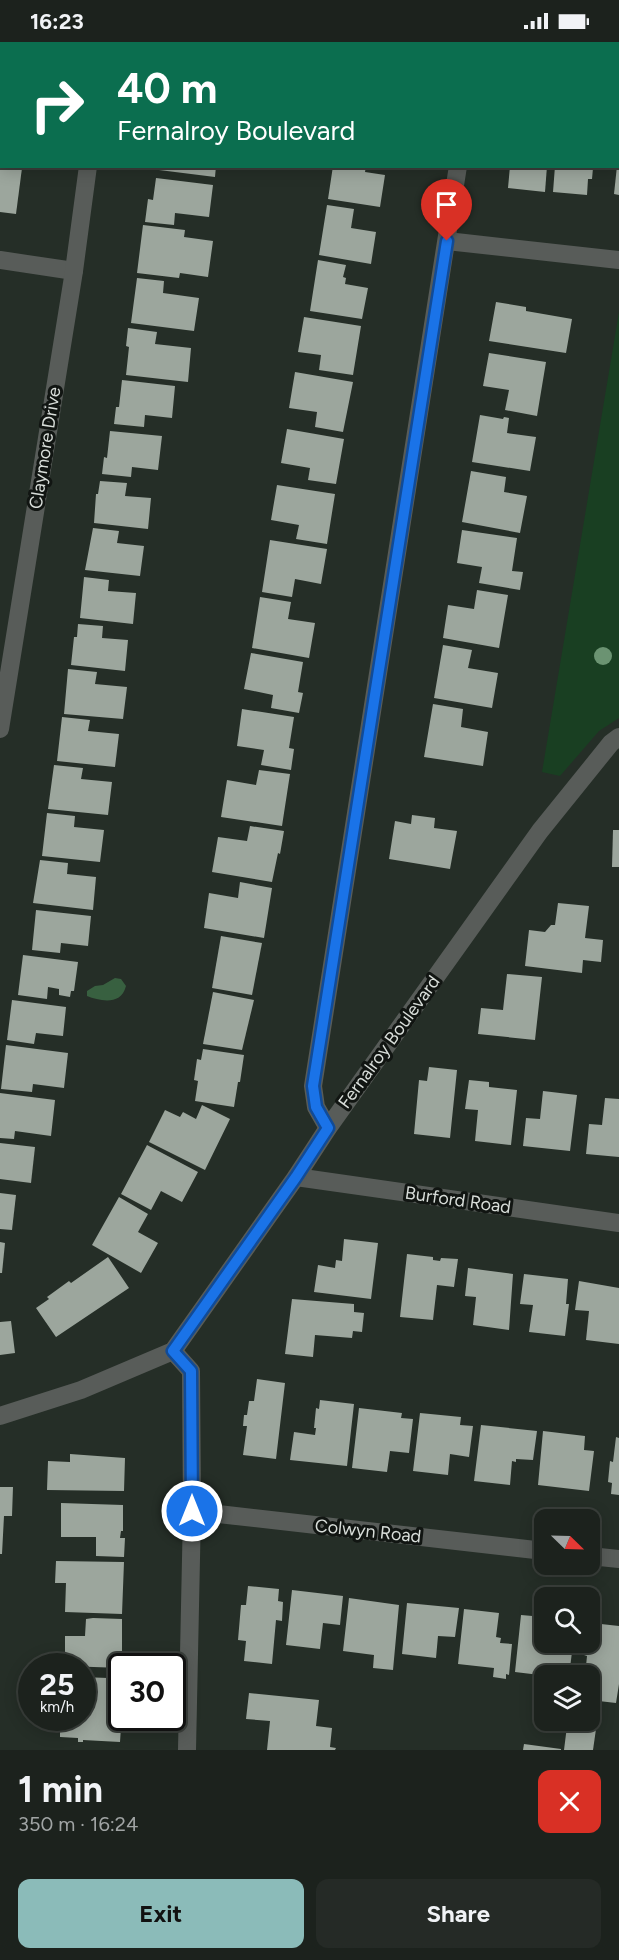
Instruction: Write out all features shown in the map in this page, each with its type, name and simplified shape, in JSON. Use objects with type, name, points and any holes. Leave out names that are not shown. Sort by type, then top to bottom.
[{"type":"street","name":"Claymore Drive","points":[[0,729],[3,690],[74,271],[88,168]]},
{"type":"street","points":[[328,1128],[316,1107],[313,1086],[458,168]]},
{"type":"street","points":[[447,241],[619,260]]},
{"type":"street","points":[[0,260],[74,271]]},
{"type":"street","name":"Fernalroy Boulevard","points":[[173,1351],[328,1128],[540,831],[611,743],[619,737]]},
{"type":"street","name":"Burford Road","points":[[296,1177],[619,1223]]},
{"type":"street","points":[[0,1416],[81,1390],[173,1351],[191,1371],[192,1511],[187,1750]]},
{"type":"street","name":"Colwyn Road","points":[[192,1511],[534,1550]]},
{"type":"street","points":[[600,1557],[619,1559]]},
{"type":"shaded area","points":[[619,312],[619,718],[599,731],[560,776],[542,772]]},
{"type":"shaded area","points":[[115,978],[121,979],[126,986],[120,997],[104,1000],[87,996],[87,991]]},
{"type":"building","points":[[0,168],[22,168],[16,214],[0,212]]},
{"type":"building","points":[[159,168],[216,168],[215,177],[159,170]]},
{"type":"building","points":[[333,168],[366,168],[365,172],[385,175],[380,207],[328,199]]},
{"type":"building","points":[[510,168],[547,168],[545,192],[508,188]]},
{"type":"building","points":[[555,168],[593,168],[592,179],[588,179],[587,195],[553,192]]},
{"type":"building","points":[[617,168],[619,168],[619,195],[614,194]]},
{"type":"building","points":[[156,178],[213,185],[209,217],[175,213],[174,225],[145,222],[148,199],[153,200]]},
{"type":"building","points":[[327,205],[354,209],[351,228],[376,232],[371,264],[319,255]]},
{"type":"building","points":[[143,225],[185,230],[184,237],[213,241],[208,277],[180,273],[179,278],[137,273]]},
{"type":"building","points":[[318,260],[346,265],[343,277],[346,278],[345,284],[368,288],[362,319],[310,311]]},
{"type":"building","points":[[137,278],[164,281],[163,293],[199,298],[194,331],[131,323]]},
{"type":"building","points":[[496,302],[526,307],[526,311],[572,319],[566,353],[489,341]]},
{"type":"building","points":[[304,317],[361,326],[353,375],[319,370],[321,355],[298,352]]},
{"type":"building","points":[[128,328],[157,332],[155,344],[191,348],[188,382],[126,375],[129,347],[126,346]]},
{"type":"building","points":[[489,353],[546,362],[537,416],[505,410],[509,390],[483,386]]},
{"type":"building","points":[[295,372],[353,382],[343,432],[315,427],[317,412],[289,408]]},
{"type":"building","points":[[122,380],[175,386],[172,418],[145,415],[144,427],[114,424],[116,407],[119,407]]},
{"type":"building","points":[[480,415],[509,418],[507,433],[536,437],[530,471],[472,462]]},
{"type":"building","points":[[287,429],[344,439],[336,484],[308,480],[310,468],[281,463]]},
{"type":"building","points":[[110,431],[162,436],[158,470],[132,467],[131,477],[102,474],[104,457],[107,458]]},
{"type":"building","points":[[471,471],[506,477],[504,492],[527,496],[520,533],[462,522]]},
{"type":"building","points":[[100,481],[127,483],[125,496],[151,498],[148,529],[94,523],[96,494],[98,494]]},
{"type":"building","points":[[277,485],[335,494],[327,544],[296,539],[299,525],[271,520]]},
{"type":"building","points":[[93,528],[119,531],[117,543],[144,546],[140,576],[85,570]]},
{"type":"building","points":[[462,530],[517,538],[512,571],[523,572],[520,590],[479,583],[482,567],[457,563]]},
{"type":"building","points":[[270,540],[327,549],[321,584],[295,579],[292,597],[262,592]]},
{"type":"building","points":[[84,577],[109,580],[108,591],[136,593],[133,624],[80,618]]},
{"type":"building","points":[[477,590],[508,595],[499,648],[443,638],[448,605],[474,609]]},
{"type":"building","points":[[260,597],[291,602],[288,619],[315,623],[309,658],[252,648]]},
{"type":"building","points":[[78,624],[103,626],[102,638],[128,640],[125,671],[71,665]]},
{"type":"building","points":[[443,645],[472,650],[468,668],[498,673],[492,708],[434,698]]},
{"type":"building","points":[[251,653],[303,662],[298,692],[303,693],[299,713],[271,708],[273,695],[244,689]]},
{"type":"building","points":[[68,669],[97,672],[95,684],[127,687],[123,719],[64,714]]},
{"type":"building","points":[[433,704],[463,709],[461,727],[488,732],[483,766],[424,757]]},
{"type":"building","points":[[242,709],[294,717],[289,748],[294,749],[291,770],[261,765],[264,750],[237,746]]},
{"type":"building","points":[[62,717],[90,720],[88,731],[119,734],[115,767],[57,761]]},
{"type":"building","points":[[54,765],[83,768],[81,779],[112,782],[108,815],[48,809]]},
{"type":"building","points":[[259,770],[290,774],[282,826],[221,817],[227,780],[256,785]]},
{"type":"building","points":[[47,813],[75,816],[74,827],[104,830],[100,862],[42,856]]},
{"type":"building","points":[[412,815],[435,818],[434,828],[457,831],[450,869],[389,859],[395,821],[411,824]]},
{"type":"building","points":[[250,826],[284,831],[272,882],[212,872],[218,837],[247,841]]},
{"type":"building","points":[[613,830],[619,830],[619,867],[612,867]]},
{"type":"building","points":[[40,860],[68,863],[67,874],[96,877],[93,910],[33,903]]},
{"type":"building","points":[[240,882],[272,888],[264,938],[204,928],[209,893],[238,898]]},
{"type":"building","points":[[558,903],[589,906],[585,938],[603,940],[601,962],[583,960],[582,973],[525,966],[529,930],[545,932],[551,925],[555,925]]},
{"type":"building","points":[[36,910],[91,916],[88,946],[61,943],[60,953],[32,950]]},
{"type":"building","points":[[221,936],[262,943],[252,995],[212,988]]},
{"type":"building","points":[[23,955],[78,962],[74,991],[71,991],[70,997],[59,995],[59,989],[48,987],[47,999],[18,995]]},
{"type":"building","points":[[507,974],[542,977],[535,1040],[478,1034],[481,1008],[503,1010]]},
{"type":"building","points":[[213,992],[254,1000],[242,1050],[203,1044]]},
{"type":"building","points":[[12,1000],[66,1007],[63,1036],[36,1033],[34,1044],[7,1040]]},
{"type":"building","points":[[6,1045],[68,1053],[64,1088],[33,1084],[32,1092],[1,1089]]},
{"type":"building","points":[[203,1049],[244,1055],[234,1107],[195,1101],[198,1081],[194,1080],[197,1059],[201,1060]]},
{"type":"building","points":[[429,1067],[457,1070],[450,1138],[414,1134],[419,1080],[427,1081]]},
{"type":"building","points":[[469,1080],[489,1082],[489,1087],[517,1090],[511,1145],[475,1141],[478,1110],[465,1109]]},
{"type":"building","points":[[543,1091],[577,1095],[570,1151],[523,1146],[526,1118],[540,1119]]},
{"type":"building","points":[[0,1093],[55,1100],[51,1136],[15,1131],[14,1139],[0,1138]]},
{"type":"building","points":[[605,1098],[619,1099],[619,1157],[586,1154],[589,1124],[602,1125]]},
{"type":"building","points":[[202,1105],[230,1119],[205,1170],[149,1142],[165,1110],[180,1117],[183,1112],[196,1119]]},
{"type":"building","points":[[0,1143],[35,1147],[31,1183],[0,1179]]},
{"type":"building","points":[[147,1145],[198,1172],[182,1202],[161,1191],[151,1210],[121,1194]]},
{"type":"building","points":[[0,1193],[16,1195],[12,1230],[0,1229]]},
{"type":"building","points":[[119,1197],[148,1214],[138,1232],[158,1243],[141,1273],[92,1245]]},
{"type":"building","points":[[344,1239],[378,1243],[371,1299],[314,1292],[318,1265],[335,1268],[336,1260],[342,1261]]},
{"type":"building","points":[[0,1242],[5,1243],[2,1273],[0,1273]]},
{"type":"building","points":[[407,1254],[433,1257],[433,1260],[440,1261],[441,1258],[458,1259],[454,1287],[437,1285],[433,1320],[400,1317]]},
{"type":"building","points":[[108,1257],[129,1288],[56,1337],[36,1308],[69,1281],[71,1283]]},
{"type":"building","points":[[468,1268],[513,1274],[509,1330],[473,1325],[476,1297],[465,1296]]},
{"type":"building","points":[[524,1274],[568,1279],[566,1304],[569,1304],[565,1336],[529,1332],[533,1305],[520,1304]]},
{"type":"building","points":[[579,1281],[619,1288],[619,1344],[586,1340],[589,1311],[575,1310]]},
{"type":"building","points":[[292,1299],[354,1304],[354,1312],[364,1313],[362,1332],[353,1331],[352,1338],[315,1335],[313,1357],[285,1354]]},
{"type":"building","points":[[11,1321],[15,1353],[0,1355],[0,1322]]},
{"type":"building","points":[[257,1379],[285,1383],[276,1459],[243,1455],[247,1426],[243,1426],[244,1415],[247,1415],[249,1401],[254,1401]]},
{"type":"building","points":[[320,1400],[354,1404],[347,1466],[290,1460],[294,1432],[315,1435],[316,1408],[319,1409]]},
{"type":"building","points":[[359,1408],[402,1413],[401,1418],[413,1419],[409,1453],[390,1451],[387,1472],[352,1468]]},
{"type":"building","points":[[420,1413],[461,1417],[460,1425],[473,1426],[469,1457],[450,1454],[448,1475],[413,1471]]},
{"type":"building","points":[[481,1425],[537,1431],[533,1460],[516,1459],[516,1462],[512,1461],[510,1485],[474,1481]]},
{"type":"building","points":[[543,1431],[585,1436],[584,1450],[594,1451],[589,1491],[538,1485]]},
{"type":"building","points":[[616,1437],[619,1438],[619,1495],[611,1494],[612,1483],[608,1482]]},
{"type":"building","points":[[70,1454],[125,1458],[124,1491],[47,1490],[48,1461],[70,1462]]},
{"type":"building","points":[[0,1487],[13,1487],[12,1516],[4,1516],[2,1554],[0,1554]]},
{"type":"building","points":[[61,1503],[123,1505],[123,1531],[121,1531],[120,1538],[125,1538],[124,1557],[96,1556],[96,1537],[61,1537]]},
{"type":"building","points":[[56,1561],[124,1562],[122,1614],[65,1612],[66,1583],[55,1583]]},
{"type":"building","points":[[248,1586],[279,1589],[278,1601],[283,1602],[282,1621],[276,1620],[272,1664],[244,1661],[246,1641],[238,1640],[241,1605],[246,1605]]},
{"type":"building","points":[[292,1590],[343,1596],[340,1625],[323,1623],[320,1649],[286,1645]]},
{"type":"building","points":[[349,1598],[399,1605],[393,1670],[373,1668],[374,1655],[343,1651]]},
{"type":"building","points":[[407,1603],[459,1608],[455,1637],[438,1636],[436,1658],[402,1654]]},
{"type":"building","points":[[464,1609],[499,1613],[496,1637],[501,1638],[500,1643],[512,1644],[509,1675],[506,1674],[506,1679],[493,1677],[494,1668],[458,1664]]},
{"type":"building","points":[[521,1615],[534,1616],[534,1653],[572,1653],[570,1665],[534,1665],[534,1674],[515,1672]]},
{"type":"building","points":[[86,1619],[122,1619],[122,1653],[108,1653],[108,1668],[96,1667],[96,1653],[65,1653],[65,1636],[85,1636]]},
{"type":"building","points":[[600,1624],[619,1626],[619,1684],[616,1703],[600,1701],[600,1665],[586,1665],[587,1656],[584,1653],[600,1653]]},
{"type":"building","points":[[96,1678],[108,1678],[106,1711],[108,1711],[108,1731],[121,1731],[120,1742],[83,1740],[83,1742],[78,1742],[78,1738],[60,1737],[60,1731],[96,1731]]},
{"type":"building","points":[[249,1693],[319,1700],[316,1726],[332,1728],[330,1747],[336,1748],[335,1750],[267,1750],[270,1721],[246,1719]]},
{"type":"building","points":[[566,1731],[596,1731],[593,1750],[564,1750]]},
{"type":"building","points":[[524,1744],[561,1749],[561,1750],[523,1750]]},
{"type":"route","points":[[192,1511],[191,1371],[173,1351],[328,1128],[316,1107],[313,1086],[447,241]]}]
